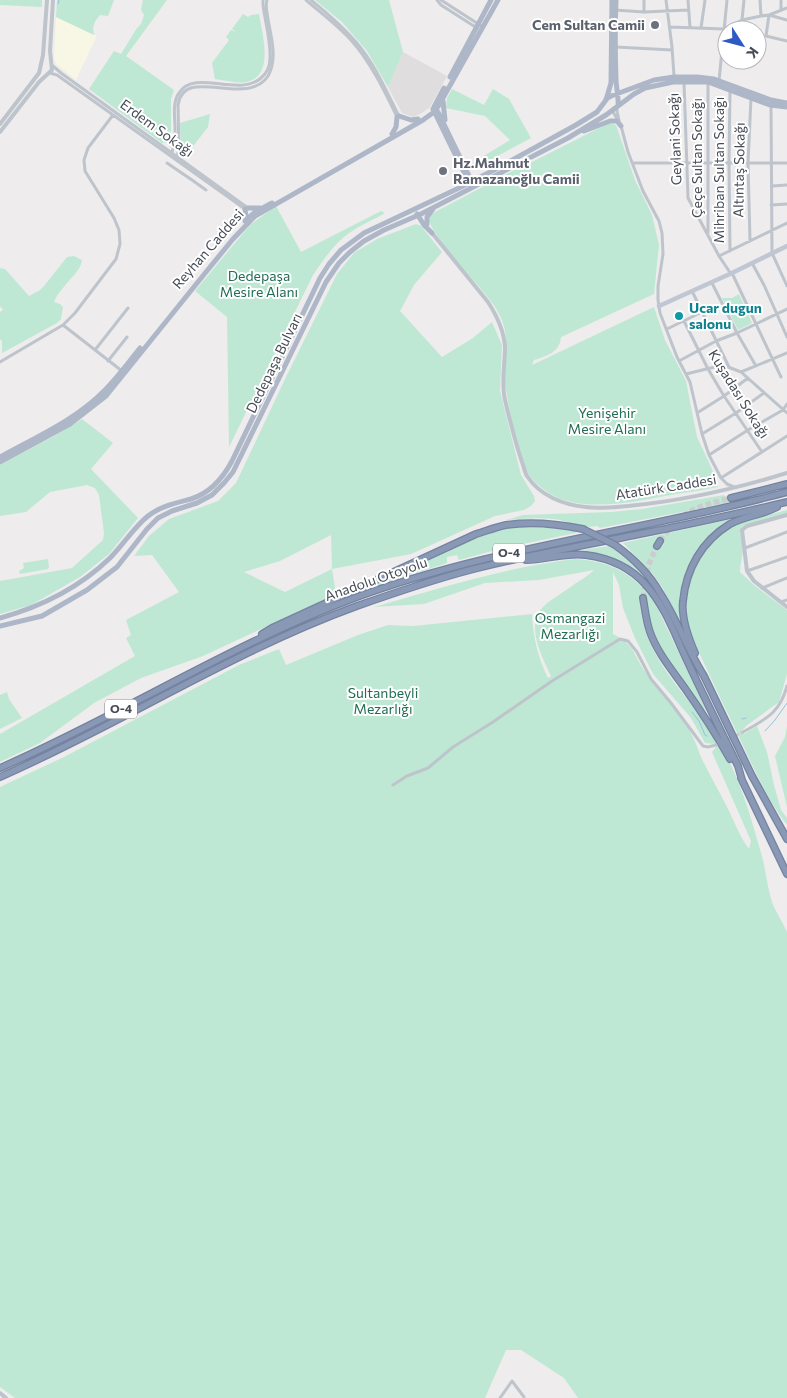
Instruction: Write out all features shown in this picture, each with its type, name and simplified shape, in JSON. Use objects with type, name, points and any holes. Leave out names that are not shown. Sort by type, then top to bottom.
[{"type":"highway","points":[[731,498],[787,484]]},
{"type":"highway","name":"Anadolu Otoyolu","points":[[0,768],[72,734],[241,647],[338,604],[424,575],[520,550],[718,510],[787,492]]},
{"type":"highway","points":[[787,502],[774,509],[747,516],[730,524],[711,539],[692,566],[683,602],[684,618],[689,639],[704,676],[752,776],[787,839]]},
{"type":"highway","name":"Anadolu Otoyolu","points":[[0,777],[67,746],[269,643],[355,607],[424,583],[508,561],[787,502]]},
{"type":"highway","points":[[241,647],[272,628],[476,534],[504,526],[524,523],[550,523],[583,529],[600,536],[631,557],[655,585],[704,676]]},
{"type":"highway","points":[[508,561],[536,560],[562,555],[585,554],[608,559],[639,578],[654,594],[661,607],[738,766],[742,780]]},
{"type":"highway","points":[[643,598],[645,614],[656,646],[715,731],[742,780],[787,874]]},
{"type":"main road","points":[[247,208],[254,214],[420,120],[434,110],[443,98],[491,0]]},
{"type":"main road","points":[[486,174],[474,175],[466,172],[440,126],[434,110],[479,27],[498,0]]},
{"type":"main road","points":[[614,0],[617,106]]},
{"type":"main road","points":[[612,110],[606,105],[606,100],[611,77],[614,0]]},
{"type":"main road","points":[[674,80],[703,77],[719,80],[787,107]]},
{"type":"main road","name":"Dedepaşa Bulvarı","points":[[0,626],[45,614],[87,590],[110,573],[123,560],[158,518],[212,495],[224,484],[232,472],[326,282],[334,269],[350,252],[364,241],[436,206],[486,174],[591,116],[606,100],[616,94],[654,80],[674,80]]},
{"type":"main road","points":[[674,80],[708,82],[751,98],[787,103]]},
{"type":"main road","name":"Dedepaşa Bulvarı","points":[[0,618],[43,603],[82,580],[116,552],[149,515],[171,504],[204,493],[220,479],[232,461],[320,278],[341,250],[355,238],[372,228],[568,138],[645,88],[674,80]]},
{"type":"main road","points":[[443,98],[443,113],[447,127],[471,184]]},
{"type":"main road","points":[[434,110],[447,127]]},
{"type":"main road","points":[[398,116],[411,120],[431,120],[440,126]]},
{"type":"main road","points":[[398,116],[404,128]]},
{"type":"main road","points":[[392,134],[396,127],[398,116]]},
{"type":"main road","points":[[568,138],[610,121],[617,121],[621,126]]},
{"type":"main road","name":"Reyhan Caddesi","points":[[0,462],[70,424],[106,396],[123,372],[244,222],[265,206],[404,128]]},
{"type":"main road","points":[[459,188],[466,172]]},
{"type":"main road","points":[[247,208],[265,206]]},
{"type":"main road","points":[[426,224],[427,218],[436,206]]},
{"type":"main road","points":[[244,222],[247,208]]},
{"type":"main road","points":[[417,208],[432,233]]},
{"type":"main road","name":"Reyhan Caddesi","points":[[0,457],[61,424],[105,391],[123,372],[254,214]]},
{"type":"main road","points":[[408,220],[426,224]]},
{"type":"main road","points":[[659,306],[732,274],[787,246]]},
{"type":"main road","points":[[116,552],[115,559],[118,561],[123,560]]},
{"type":"main road","points":[[103,564],[111,566],[110,573]]},
{"type":"main road","points":[[43,603],[40,610],[45,614]]},
{"type":"main road","points":[[29,609],[34,612],[34,616],[31,619]]},
{"type":"street","points":[[0,132],[39,73],[47,0]]},
{"type":"street","points":[[0,124],[26,94],[52,70],[50,51],[54,0]]},
{"type":"street","points":[[176,159],[172,153],[176,100],[178,93],[185,86],[199,82],[245,86],[257,81],[266,72],[270,63],[270,53],[263,0]]},
{"type":"street","points":[[172,168],[179,151],[178,104],[186,90],[197,86],[248,89],[260,83],[269,74],[273,61],[273,52],[266,8],[267,0]]},
{"type":"street","points":[[306,0],[342,31],[356,46],[372,69],[398,116]]},
{"type":"street","points":[[311,0],[341,26],[362,50],[380,78],[398,116]]},
{"type":"street","points":[[436,0],[479,27]]},
{"type":"street","points":[[441,0],[479,27]]},
{"type":"street","points":[[644,0],[644,12]]},
{"type":"street","points":[[666,0],[674,80]]},
{"type":"street","points":[[688,0],[690,27]]},
{"type":"street","points":[[701,28],[705,0]]},
{"type":"street","points":[[725,20],[727,0]]},
{"type":"street","points":[[744,0],[742,20],[769,15],[787,8]]},
{"type":"street","points":[[760,0],[761,16]]},
{"type":"street","points":[[781,0],[781,10]]},
{"type":"street","points":[[615,10],[644,12],[688,10]]},
{"type":"street","points":[[769,15],[787,20]]},
{"type":"street","points":[[769,15],[766,36],[787,41]]},
{"type":"street","points":[[670,27],[717,29]]},
{"type":"street","points":[[615,47],[672,50]]},
{"type":"street","points":[[41,65],[48,61],[52,65]]},
{"type":"street","points":[[41,65],[42,71],[48,73]]},
{"type":"street","name":"Erdem Sokağı","points":[[52,65],[172,153]]},
{"type":"street","points":[[719,80],[720,70]]},
{"type":"street","name":"Erdem Sokağı","points":[[48,73],[52,72],[57,75],[247,208]]},
{"type":"street","name":"Geylani Sokağı","points":[[684,82],[688,198],[719,256],[732,274],[781,377]]},
{"type":"street","name":"Çeçe Sultan Sokağı","points":[[708,82],[708,233]]},
{"type":"street","name":"Mihriban Sultan Sokağı","points":[[730,90],[730,251]]},
{"type":"street","name":"Altıntaş Sokağı","points":[[750,241],[748,163],[751,98]]},
{"type":"street","points":[[771,102],[772,254],[787,286]]},
{"type":"street","points":[[617,106],[628,152],[643,191],[659,221],[662,233],[663,254],[658,286],[659,306],[666,329],[690,382],[709,455],[722,478],[727,484],[734,487]]},
{"type":"street","points":[[612,110],[621,126]]},
{"type":"street","points":[[0,362],[64,325],[111,267],[118,252],[120,237],[117,224],[87,176],[84,166],[85,154],[88,148],[113,115]]},
{"type":"street","points":[[163,147],[170,146],[174,142]]},
{"type":"street","points":[[633,163],[787,163]]},
{"type":"street","points":[[167,164],[206,190]]},
{"type":"street","points":[[772,186],[787,185]]},
{"type":"street","points":[[771,205],[787,204]]},
{"type":"street","points":[[719,256],[787,223]]},
{"type":"street","name":"Atatürk Caddesi","points":[[432,233],[496,314],[504,347],[503,388],[517,449],[527,476],[543,492],[568,504],[588,508],[656,503],[734,487],[787,473]]},
{"type":"street","points":[[752,263],[787,337]]},
{"type":"street","points":[[711,282],[756,366]]},
{"type":"street","points":[[692,291],[729,368]]},
{"type":"street","points":[[95,350],[128,308]]},
{"type":"street","points":[[679,361],[716,341],[787,309]]},
{"type":"street","points":[[666,329],[702,312]]},
{"type":"street","name":"Kuşadası Sokağı","points":[[684,321],[698,351],[724,396],[762,452]]},
{"type":"street","points":[[64,325],[123,372]]},
{"type":"street","points":[[108,360],[126,337]]},
{"type":"street","points":[[741,372],[787,353]]},
{"type":"street","points":[[686,374],[723,365],[741,372],[787,413]]},
{"type":"street","points":[[697,413],[748,378]]},
{"type":"street","points":[[702,434],[764,393]]},
{"type":"street","points":[[709,455],[783,410],[787,404]]},
{"type":"street","points":[[722,478],[787,436]]},
{"type":"street","points":[[787,515],[747,526],[742,530],[747,571],[754,581],[787,607]]},
{"type":"street","points":[[745,548],[787,532]]},
{"type":"street","points":[[747,571],[787,557]]},
{"type":"street","points":[[762,588],[787,578]]},
{"type":"street","points":[[781,602],[787,600]]},
{"type":"street","points":[[393,785],[433,764],[449,750],[552,681],[620,640],[628,641],[638,652],[651,679],[671,702],[703,746],[716,745]]},
{"type":"street","points":[[743,732],[776,710],[784,699],[787,686]]},
{"type":"street","points":[[500,1398],[512,1380],[524,1397]]},
{"type":"street","points":[[0,1393],[6,1398]]},
{"type":"shaded area","points":[[56,17],[97,36],[76,80],[57,65],[54,59]]},
{"type":"shaded area","points":[[403,52],[447,76],[430,107],[413,117],[402,113],[388,87]]},
{"type":"green space","points":[[0,0],[42,0],[42,7],[0,5]]},
{"type":"green space","points":[[57,0],[114,0],[108,16],[100,15],[95,22],[93,27],[94,35],[56,17]]},
{"type":"green space","points":[[143,0],[167,0],[126,56],[174,90],[171,99],[171,137],[165,143],[162,143],[89,89],[114,51],[121,54],[141,24],[144,15],[141,10]]},
{"type":"green space","points":[[315,0],[389,0],[403,52],[388,87],[367,51],[342,22]]},
{"type":"green space","points":[[243,14],[248,17],[259,14],[265,52],[261,71],[256,78],[247,82],[215,79],[212,63],[229,40],[226,37],[231,30],[236,32],[232,29]]},
{"type":"green space","points":[[452,89],[484,105],[493,89],[509,99],[531,138],[471,168],[469,165],[510,140],[485,116],[446,108],[447,98]]},
{"type":"green space","points":[[210,114],[208,127],[184,158],[181,153],[180,123]]},
{"type":"green space","name":"Yenişehir Mesire Alanı","points":[[609,123],[616,125],[635,180],[652,215],[659,245],[654,294],[561,337],[555,350],[548,355],[534,360],[532,365],[654,307],[665,340],[686,381],[697,437],[718,487],[624,503],[597,505],[560,499],[536,483],[527,471],[514,432],[506,391],[506,341],[503,324],[493,304],[446,248],[431,226],[429,219],[436,212],[522,166]]},
{"type":"green space","name":"Dedepaşa Mesire Alanı","points":[[276,206],[301,252],[381,211],[385,213],[359,227],[339,241],[313,275],[229,447],[227,317],[195,291],[250,225]]},
{"type":"green space","points":[[416,224],[421,226],[442,252],[414,285],[400,311],[442,357],[473,338],[492,322],[502,345],[500,391],[521,475],[535,501],[524,510],[495,516],[411,554],[332,569],[336,594],[203,656],[141,678],[94,703],[40,743],[0,762],[0,734],[135,656],[126,638],[131,635],[126,620],[179,592],[152,555],[134,556],[149,536],[169,519],[218,501],[236,483],[337,274],[354,253],[377,239]],"holes":[[[331,535],[332,569],[285,592],[244,572],[280,561]]]},
{"type":"green space","points":[[74,256],[82,260],[81,264],[54,302],[63,307],[61,319],[2,353],[0,312],[3,310],[0,306],[0,268],[5,269],[29,296],[44,286],[67,257]]},
{"type":"green space","points":[[739,294],[752,323],[738,330],[722,298],[732,298]]},
{"type":"green space","points":[[82,419],[113,443],[91,469],[138,518],[109,554],[80,577],[31,605],[0,614],[0,581],[72,568],[103,540],[104,533],[99,495],[95,488],[87,485],[50,492],[26,512],[0,516],[0,465]]},
{"type":"green space","points":[[724,495],[728,503],[600,528],[548,518],[506,520],[523,515],[642,509]]},
{"type":"green space","points":[[787,510],[787,515],[742,527],[740,532],[743,550],[740,572],[787,610],[787,674],[779,702],[742,731],[744,734],[757,726],[767,752],[781,810],[787,818],[787,825],[762,785],[695,644],[689,627],[687,608],[688,591],[696,566],[716,539],[725,531],[740,523]]},
{"type":"green space","points":[[732,519],[732,521],[706,541],[693,558],[684,578],[682,621],[680,622],[653,574],[623,543]]},
{"type":"green space","points":[[560,527],[579,531],[459,560],[457,555],[447,557],[447,563],[347,596],[467,541],[508,528]]},
{"type":"green space","points":[[610,546],[639,570],[651,585],[628,565],[603,555],[583,550]]},
{"type":"green space","points":[[48,559],[48,569],[20,574],[19,571],[24,568],[23,563]]},
{"type":"green space","points":[[575,559],[600,563],[632,578],[649,594],[707,712],[662,650],[652,625],[647,599],[640,599],[643,622],[650,643],[661,664],[704,720],[728,759],[751,817],[773,905],[787,932],[787,1398],[578,1398],[564,1378],[521,1350],[506,1350],[485,1398],[15,1398],[0,1387],[0,787],[64,757],[239,665],[279,649],[286,665],[358,635],[388,625],[413,626],[532,614],[534,631],[541,663],[548,678],[551,676],[540,651],[535,632],[538,614],[550,601],[594,570],[539,580],[485,583],[424,604],[374,607],[474,579]],"holes":[[[613,572],[619,585],[623,608],[653,674],[691,718],[705,743],[715,744],[716,747],[712,752],[751,841],[749,849],[739,833],[686,725],[647,674],[631,647],[613,634]]]},
{"type":"green space","points":[[7,692],[9,699],[22,718],[0,729],[0,695]]},
{"type":"green space","points":[[787,726],[787,807],[775,756],[785,737]]},
{"type":"waterway","points":[[58,4],[59,0]]},
{"type":"waterway","points":[[765,731],[787,703]]},
{"type":"waterway","points":[[692,712],[707,736]]},
{"type":"waterway","points":[[742,719],[746,718]]},
{"type":"tunnel","points":[[660,541],[676,522],[691,511],[731,498]]},
{"type":"tunnel","points":[[643,598],[648,566],[657,546]]},
{"type":"tunnel","points":[[716,745],[743,732]]},
{"type":"place","name":"Cem Sultan Camii","points":[[655,25]]},
{"type":"place","name":"Hz.Mahmut Ramazanoğlu Camii","points":[[443,171]]},
{"type":"place","name":"Ucar dugun salonu","points":[[679,316]]},
{"type":"park label","name":"Osmangazi Mezarlığı","points":[[570,626]]},
{"type":"park label","name":"Sultanbeyli Mezarlığı","points":[[383,702]]}]
